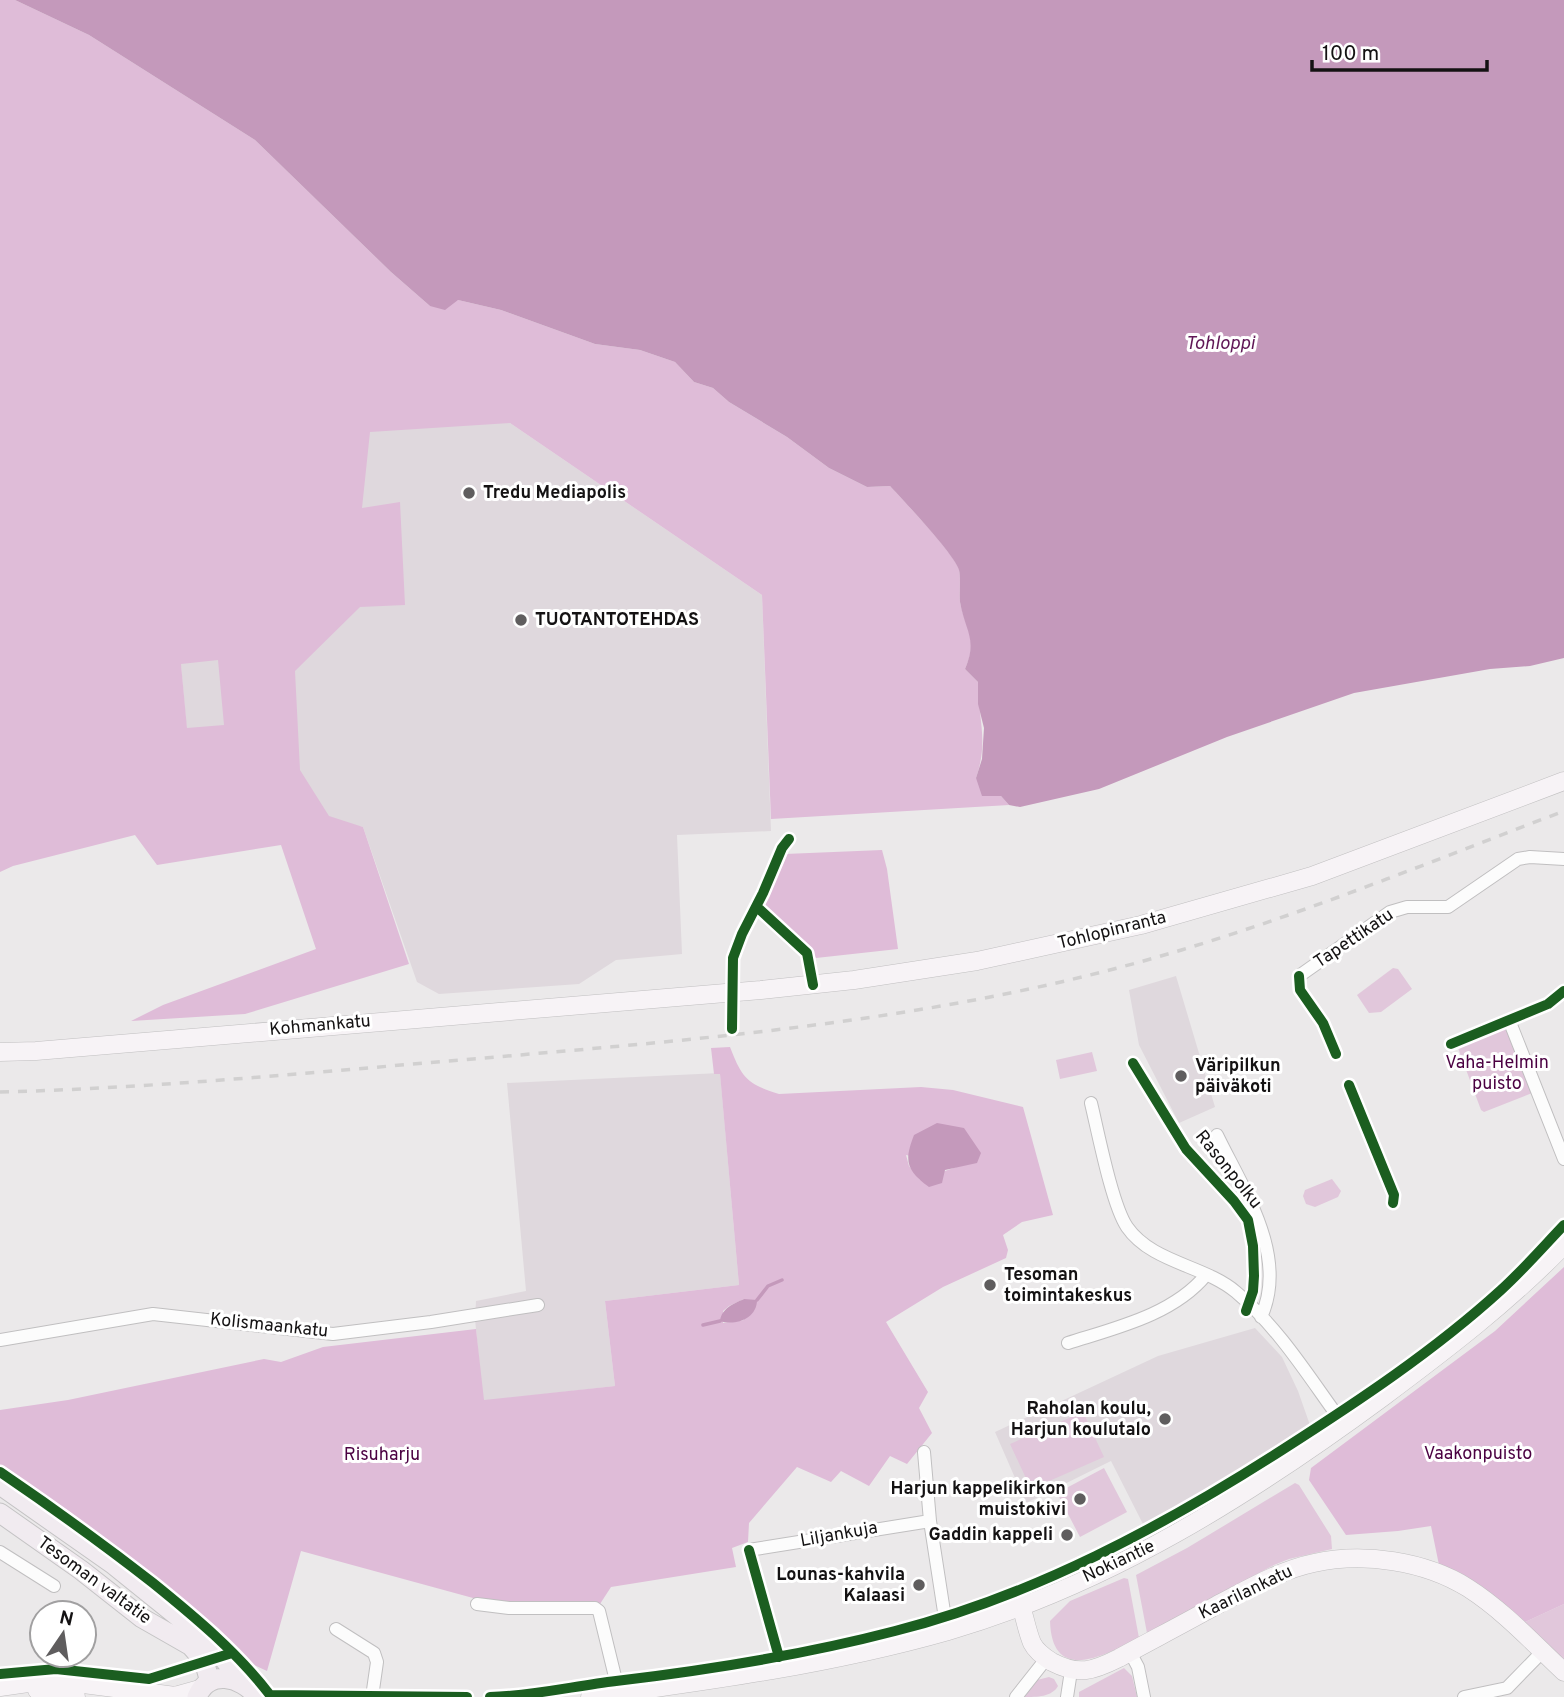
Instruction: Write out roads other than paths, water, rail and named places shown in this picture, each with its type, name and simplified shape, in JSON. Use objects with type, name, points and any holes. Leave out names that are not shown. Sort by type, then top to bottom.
[{"type":"main road","name":"Tesoman valtatie","points":[[0,1486],[70,1533],[187,1623],[214,1646],[257,1697]]},
{"type":"main road","name":"Tesoman valtatie","points":[[0,1513],[81,1570],[142,1618],[191,1646],[204,1661],[202,1689]]},
{"type":"main road","points":[[202,1689],[226,1679],[240,1680]]},
{"type":"street","name":"Tohlopinranta","points":[[640,999],[864,979],[1058,945],[1141,925],[1312,876],[1564,781]]},
{"type":"street","name":"Tapettikatu","points":[[1299,976],[1390,912],[1407,907],[1448,907],[1518,859],[1564,859]]},
{"type":"street","name":"Kohmankatu","points":[[0,1052],[640,999]]},
{"type":"street","points":[[1511,1025],[1564,1159]]},
{"type":"street","points":[[1091,1103],[1116,1200],[1126,1227],[1153,1250],[1236,1291],[1298,1360],[1344,1426]]},
{"type":"street","points":[[1217,1135],[1262,1227],[1270,1292],[1261,1317]]},
{"type":"street","name":"Nokiantie","points":[[590,1697],[697,1683],[828,1660],[947,1631],[1021,1606],[1111,1567],[1161,1542],[1257,1486],[1344,1426],[1483,1320],[1564,1245]]},
{"type":"street","points":[[1068,1343],[1130,1323],[1166,1307],[1206,1275]]},
{"type":"street","name":"Kolismaankatu","points":[[0,1340],[153,1314],[333,1334],[538,1305]]},
{"type":"street","points":[[924,1452],[930,1521],[947,1631]]},
{"type":"street","name":"Liljankuja","points":[[749,1550],[930,1521]]},
{"type":"street","points":[[0,1552],[54,1586]]},
{"type":"street","name":"Kaarilankatu","points":[[1071,1671],[1096,1668],[1272,1577],[1314,1563],[1375,1559],[1440,1574],[1466,1587],[1489,1602],[1564,1672]]},
{"type":"street","points":[[477,1604],[509,1608],[595,1608],[599,1611],[606,1634],[619,1693]]},
{"type":"street","points":[[1021,1606],[1033,1646],[1046,1659],[1071,1671],[1067,1697]]},
{"type":"street","points":[[336,1629],[374,1653],[377,1662],[372,1697]]},
{"type":"street","points":[[1130,1652],[1138,1667],[1143,1691]]},
{"type":"street","points":[[1464,1697],[1507,1688],[1542,1652]]},
{"type":"street","points":[[1016,1697],[1046,1659]]},
{"type":"street","points":[[8,1687],[42,1681],[68,1682],[175,1696],[202,1689]]},
{"type":"street","points":[[8,1687],[76,1697]]},
{"type":"water","name":"Tohloppi","points":[[15,0],[1564,0],[1564,658],[1530,666],[1490,669],[1354,693],[1227,737],[1099,789],[1020,807],[1009,805],[1001,796],[982,796],[976,778],[982,759],[984,728],[978,704],[978,682],[965,669],[969,659],[970,642],[960,602],[959,570],[939,541],[890,486],[867,487],[829,468],[787,437],[729,402],[713,388],[694,382],[675,362],[640,350],[595,344],[501,310],[458,300],[445,310],[430,306],[391,272],[255,140],[89,35]]},
{"type":"water","points":[[937,1123],[964,1128],[981,1153],[977,1163],[945,1170],[942,1183],[929,1187],[912,1170],[908,1158],[914,1135]]},
{"type":"water","points":[[744,1299],[757,1300],[756,1307],[749,1316],[738,1322],[720,1321],[726,1310]]},
{"type":"waterway","points":[[757,1300],[768,1286],[782,1280]]},
{"type":"waterway","points":[[703,1325],[720,1321]]},
{"type":"railway","points":[[0,1092],[236,1079],[637,1044],[801,1027],[964,1002],[1125,966],[1236,933],[1564,811]]},
{"type":"place","name":"Tredu Mediapolis","points":[[469,493]]},
{"type":"place","name":"TUOTANTOTEHDAS","points":[[521,620]]},
{"type":"place","name":"Väripilkun päiväkoti","points":[[1181,1076]]},
{"type":"place","name":"Tesoman toimintakeskus","points":[[990,1285]]},
{"type":"place","name":"Raholan koulu, Harjun koulutalo","points":[[1165,1419]]},
{"type":"place","name":"Harjun kappelikirkon muistokivi","points":[[1080,1499]]},
{"type":"place","name":"Gaddin kappeli","points":[[1067,1535]]},
{"type":"place","name":"Lounas-kahvila Kalaasi","points":[[919,1585]]},
{"type":"park label","name":"Vaha-Helmin puisto","points":[[1497,1073]]},
{"type":"park label","name":"Vaakonpuisto","points":[[1478,1454]]},
{"type":"park label","name":"Risuharju","points":[[382,1455]]}]
